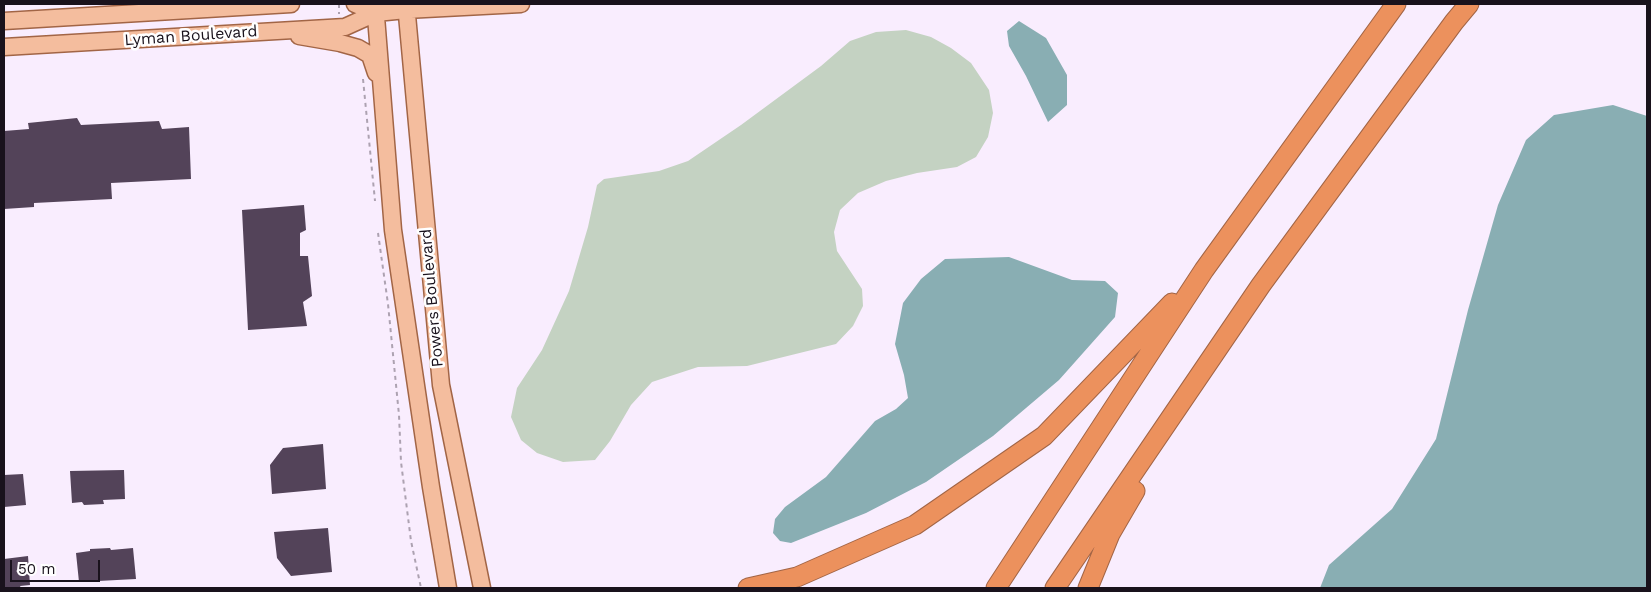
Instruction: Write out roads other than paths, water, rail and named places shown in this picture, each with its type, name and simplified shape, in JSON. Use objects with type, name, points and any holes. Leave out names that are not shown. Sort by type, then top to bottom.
[{"type":"highway","points":[[996,588],[1204,270],[1396,4]]},
{"type":"highway","points":[[1054,588],[1261,285],[1469,4]]},
{"type":"highway","points":[[748,588],[797,577],[915,526],[1036,442],[1051,429],[1204,270]]},
{"type":"highway","points":[[1088,588],[1110,534],[1180,415],[1261,285]]},
{"type":"main road","name":"Lyman Boulevard","points":[[4,21],[292,4]]},
{"type":"main road","name":"Lyman Boulevard","points":[[355,4],[375,8],[521,4]]},
{"type":"main road","name":"Powers Boulevard","points":[[406,7],[441,385],[482,588]]},
{"type":"main road","name":"Lyman Boulevard","points":[[4,47],[345,27],[375,8]]},
{"type":"main road","name":"Powers Boulevard","points":[[375,8],[393,230],[429,477],[448,588]]},
{"type":"main road","points":[[262,32],[303,36],[358,48],[370,55],[382,98]]}]
